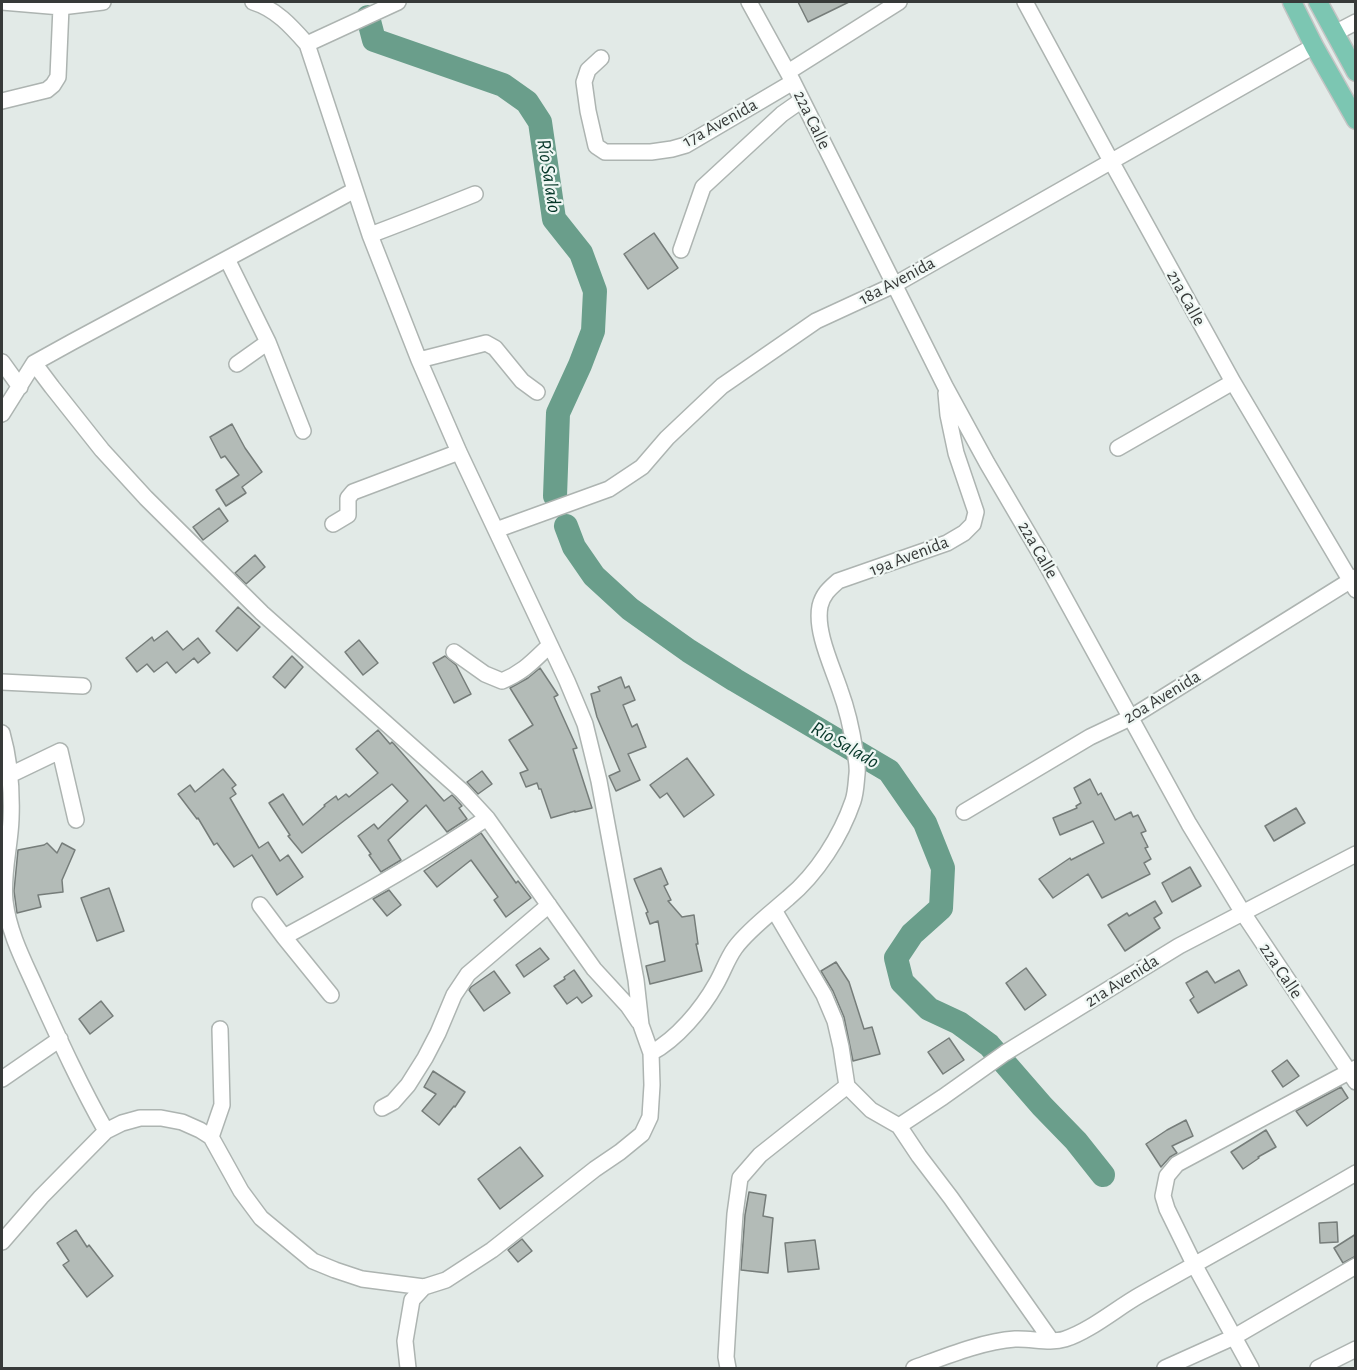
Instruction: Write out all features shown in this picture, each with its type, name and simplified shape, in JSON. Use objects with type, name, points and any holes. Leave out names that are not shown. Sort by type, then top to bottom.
[{"type":"main road","points":[[1292,2],[1356,120]]},
{"type":"main road","points":[[1318,2],[1356,72]]},
{"type":"street","points":[[2,2],[61,6],[103,2]]},
{"type":"street","points":[[2,1242],[41,1197],[106,1131],[140,1118],[160,1118],[182,1122],[211,1137],[241,1191],[261,1218],[313,1261],[362,1279],[424,1287],[447,1280],[492,1250],[642,1134],[650,1117],[651,1053],[641,1025],[598,781],[585,724],[419,360],[370,235],[307,44],[288,22],[264,5],[253,2]]},
{"type":"street","points":[[307,44],[398,2]]},
{"type":"street","name":"22a Calle","points":[[749,2],[791,77],[945,386],[1189,824],[1243,913],[1354,1074]]},
{"type":"street","name":"17a Avenida","points":[[601,58],[588,70],[584,82],[596,146],[605,153],[672,149],[686,145],[791,77],[855,28],[899,2]]},
{"type":"street","name":"21a Calle","points":[[1025,2],[1233,382],[1354,582]]},
{"type":"street","points":[[2,101],[47,90],[54,85],[58,77],[61,6]]},
{"type":"street","points":[[1335,33],[1356,22]]},
{"type":"street","name":"18a Avenida","points":[[496,530],[609,489],[642,467],[667,438],[722,386],[816,321],[894,285],[1314,46]]},
{"type":"street","points":[[681,250],[703,187],[782,114],[802,100]]},
{"type":"street","points":[[2,414],[34,363],[355,190]]},
{"type":"street","points":[[370,235],[476,194]]},
{"type":"street","points":[[227,259],[268,342],[303,431]]},
{"type":"street","points":[[237,364],[268,342]]},
{"type":"street","points":[[419,360],[486,343],[495,348],[522,381],[537,392]]},
{"type":"street","points":[[2,362],[20,387]]},
{"type":"street","points":[[34,363],[102,450],[146,498],[262,613],[462,791],[487,818],[594,969],[641,1025]]},
{"type":"street","points":[[1118,448],[1233,382]]},
{"type":"street","name":"19a Avenida","points":[[774,910],[818,867],[842,827],[854,799],[858,770],[853,737],[821,629],[820,608],[826,592],[838,581],[947,543],[974,524],[976,512],[952,438],[945,386]]},
{"type":"street","points":[[333,524],[348,515],[348,498],[353,492],[459,452]]},
{"type":"street","name":"20a Avenida","points":[[964,812],[1090,737],[1130,718],[1354,582]]},
{"type":"street","points":[[454,652],[485,674],[502,681],[515,676],[527,667],[550,645]]},
{"type":"street","points":[[2,682],[83,686]]},
{"type":"street","points":[[2,734],[10,775],[11,820],[5,868],[8,921],[89,1102],[106,1131]]},
{"type":"street","points":[[10,775],[60,751],[76,820]]},
{"type":"street","points":[[284,937],[329,914],[422,860],[487,818]]},
{"type":"street","name":"21a Avenida","points":[[899,1126],[1000,1056],[1179,946],[1356,854]]},
{"type":"street","points":[[260,905],[331,995]]},
{"type":"street","points":[[382,1108],[393,1102],[408,1085],[438,1034],[454,995],[468,974],[549,905]]},
{"type":"street","points":[[651,1053],[661,1048],[700,1009],[716,985],[736,946],[774,910],[824,995],[835,1021],[847,1086],[872,1110],[899,1126],[1051,1340]]},
{"type":"street","points":[[621,999],[631,999],[636,988]]},
{"type":"street","points":[[211,1137],[222,1105],[220,1029]]},
{"type":"street","points":[[2,1078],[60,1039]]},
{"type":"street","points":[[1251,1368],[1195,1266],[1167,1209],[1163,1196],[1167,1176],[1177,1164],[1354,1074]]},
{"type":"street","points":[[728,1368],[726,1357],[730,1290],[740,1178],[760,1155],[847,1086]]},
{"type":"street","points":[[914,1368],[986,1344],[1014,1339],[1064,1340],[1356,1173]]},
{"type":"street","points":[[1165,1368],[1234,1337],[1356,1266]]},
{"type":"street","points":[[408,1368],[405,1341],[412,1300],[424,1287]]},
{"type":"street","points":[[1318,1368],[1356,1349]]},
{"type":"building","points":[[798,2],[849,2],[808,22]]},
{"type":"building","points":[[654,233],[678,268],[648,289],[624,254]]},
{"type":"building","points":[[232,424],[262,472],[242,487],[246,493],[226,506],[216,490],[239,475],[225,456],[221,458],[210,437]]},
{"type":"building","points":[[219,508],[228,521],[203,540],[193,527]]},
{"type":"building","points":[[255,555],[265,567],[246,584],[235,573]]},
{"type":"building","points":[[238,607],[260,627],[237,651],[216,631]]},
{"type":"building","points":[[167,631],[183,650],[198,638],[210,653],[198,663],[194,658],[176,673],[167,662],[154,672],[147,664],[137,672],[126,658],[152,637],[154,641]]},
{"type":"building","points":[[359,640],[378,663],[363,675],[345,652]]},
{"type":"building","points":[[292,656],[303,667],[285,688],[273,677]]},
{"type":"building","points":[[445,656],[456,665],[471,694],[454,703],[433,663]]},
{"type":"building","points":[[540,668],[558,695],[554,697],[577,748],[573,749],[592,808],[551,818],[537,783],[526,787],[520,773],[528,770],[509,740],[533,725],[510,688]]},
{"type":"building","points":[[621,677],[625,688],[629,686],[635,700],[623,705],[632,727],[637,724],[646,747],[628,754],[640,780],[616,791],[609,776],[620,771],[597,717],[591,694],[600,691],[598,687]]},
{"type":"building","points":[[378,730],[390,744],[392,742],[394,744],[444,801],[452,795],[455,798],[462,806],[459,808],[467,819],[447,832],[426,805],[388,840],[401,860],[381,872],[358,836],[374,824],[378,829],[408,801],[392,784],[302,853],[288,836],[290,835],[269,803],[283,794],[303,825],[336,796],[338,800],[346,794],[349,797],[378,773],[356,749]]},
{"type":"building","points":[[687,758],[714,795],[684,817],[667,793],[660,798],[650,785]]},
{"type":"building","points":[[223,769],[236,785],[232,788],[236,794],[230,798],[259,848],[268,842],[280,861],[288,855],[303,877],[277,895],[252,855],[234,867],[217,843],[214,845],[198,818],[178,794],[190,785],[195,792]]},
{"type":"building","points":[[482,771],[492,784],[478,794],[467,782]]},
{"type":"building","points":[[1090,779],[1098,795],[1101,793],[1115,820],[1131,812],[1133,817],[1138,815],[1146,831],[1141,833],[1151,859],[1144,863],[1150,874],[1102,898],[1088,874],[1053,898],[1039,879],[1070,858],[1071,860],[1104,843],[1093,821],[1060,835],[1053,818],[1077,808],[1076,806],[1081,803],[1074,788]]},
{"type":"building","points":[[1296,808],[1305,823],[1274,841],[1265,826]]},
{"type":"building","points":[[481,833],[516,883],[518,881],[531,898],[506,917],[494,900],[498,897],[471,860],[437,887],[424,871]]},
{"type":"building","points":[[47,843],[57,853],[62,843],[75,850],[62,880],[63,892],[38,895],[41,907],[17,913],[14,891],[18,850]]},
{"type":"building","points":[[1190,867],[1201,886],[1172,902],[1162,883]]},
{"type":"building","points":[[661,868],[668,884],[664,886],[671,900],[668,901],[682,917],[694,915],[698,944],[696,944],[702,971],[650,984],[646,966],[665,961],[658,921],[650,924],[646,913],[648,912],[634,879]]},
{"type":"building","points":[[109,888],[124,931],[97,941],[81,898]]},
{"type":"building","points":[[389,890],[401,905],[387,916],[373,899]]},
{"type":"building","points":[[1155,901],[1162,913],[1154,918],[1160,928],[1125,951],[1108,925],[1127,913],[1129,916]]},
{"type":"building","points":[[540,948],[549,959],[524,977],[516,965]]},
{"type":"building","points":[[836,962],[849,982],[864,1029],[872,1027],[880,1054],[853,1061],[844,1017],[821,971]]},
{"type":"building","points":[[1026,968],[1046,995],[1025,1010],[1006,983]]},
{"type":"building","points":[[574,970],[592,996],[582,1003],[577,997],[567,1004],[554,986]]},
{"type":"building","points":[[1239,970],[1247,985],[1198,1013],[1190,1000],[1194,997],[1186,983],[1207,971],[1215,983]]},
{"type":"building","points":[[494,971],[510,993],[484,1011],[469,990]]},
{"type":"building","points":[[101,1001],[113,1016],[90,1034],[79,1019]]},
{"type":"building","points":[[949,1038],[964,1060],[943,1074],[928,1052]]},
{"type":"building","points":[[1287,1060],[1299,1076],[1283,1087],[1272,1071]]},
{"type":"building","points":[[433,1071],[465,1092],[439,1125],[422,1111],[436,1094],[424,1087]]},
{"type":"building","points":[[1341,1087],[1348,1098],[1307,1126],[1296,1111]]},
{"type":"building","points":[[1186,1120],[1193,1136],[1172,1146],[1177,1153],[1161,1167],[1146,1144]]},
{"type":"building","points":[[1266,1130],[1276,1147],[1243,1169],[1231,1152]]},
{"type":"building","points":[[520,1147],[543,1176],[500,1209],[478,1179]]},
{"type":"building","points":[[749,1192],[766,1195],[763,1216],[773,1218],[768,1273],[741,1270]]},
{"type":"building","points":[[1337,1222],[1338,1242],[1320,1243],[1319,1223]]},
{"type":"building","points":[[76,1230],[87,1247],[89,1245],[113,1276],[87,1297],[63,1265],[69,1261],[57,1243]]},
{"type":"building","points":[[1356,1234],[1356,1256],[1343,1263],[1334,1248]]},
{"type":"building","points":[[522,1239],[532,1251],[518,1262],[508,1250]]},
{"type":"building","points":[[815,1240],[819,1269],[788,1272],[785,1243]]},
{"type":"waterway","name":"Río Salado","points":[[368,17],[374,40],[503,85],[527,102],[540,122],[554,219],[581,253],[595,291],[593,331],[558,413],[555,496]]},
{"type":"waterway","name":"Río Salado","points":[[566,526],[574,547],[594,576],[630,609],[735,680],[889,771],[925,823],[943,868],[941,908],[912,934],[896,958],[902,982],[929,1009],[959,1023],[989,1045],[1076,1141],[1103,1175]]}]
